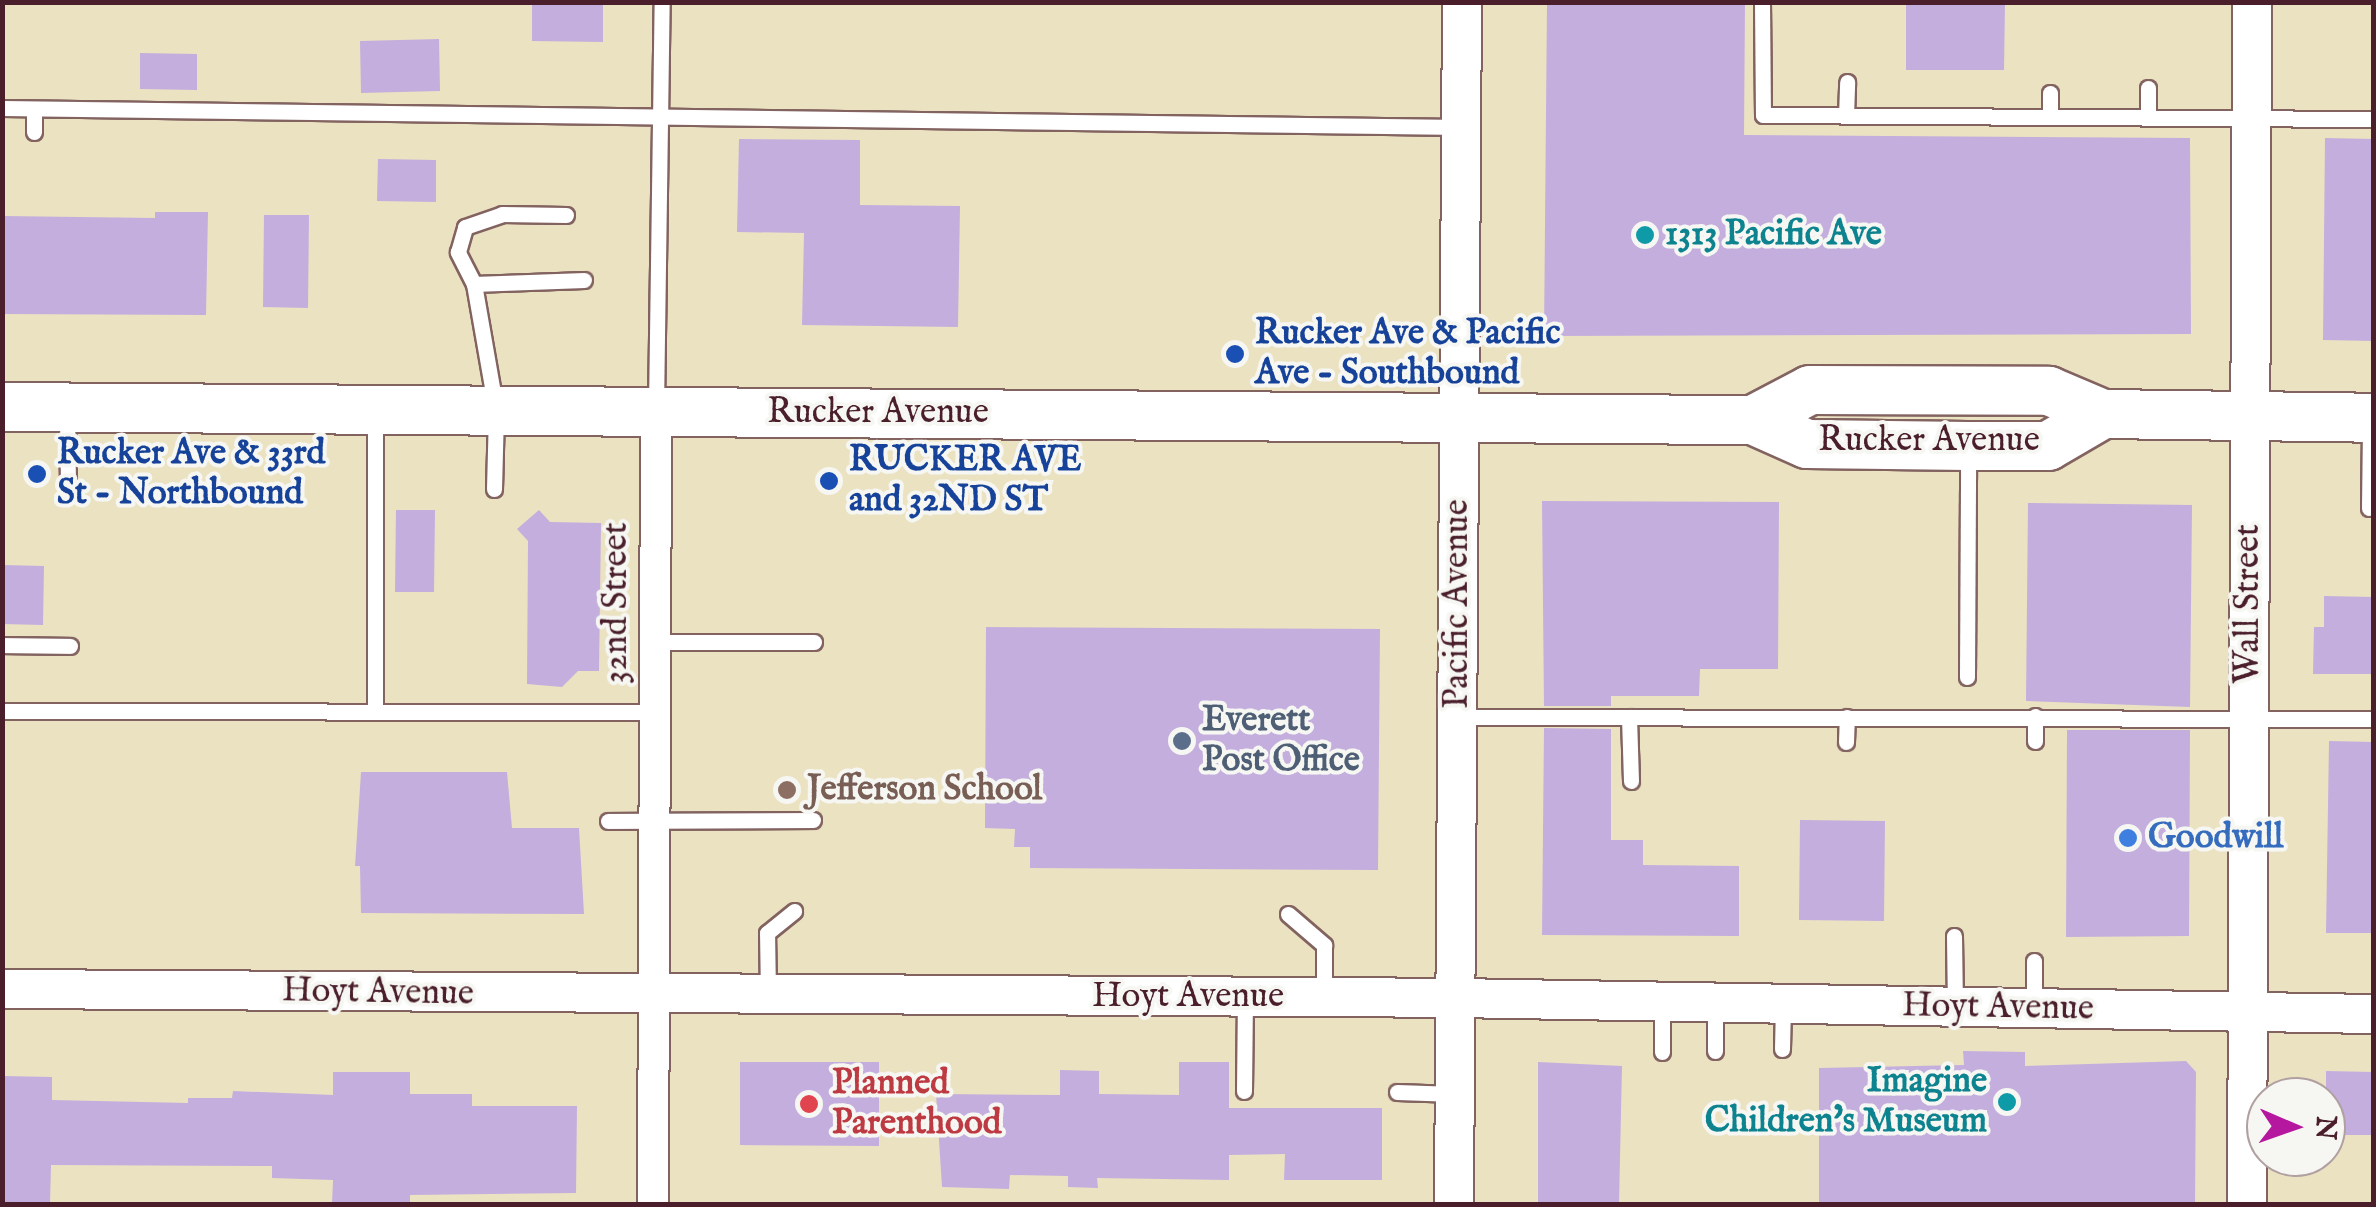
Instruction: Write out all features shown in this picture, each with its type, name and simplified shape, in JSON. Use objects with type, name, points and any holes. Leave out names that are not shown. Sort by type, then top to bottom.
[{"type":"main road","name":"Rucker Avenue","points":[[1753,420],[1810,390],[2050,392],[2103,414],[2372,418]]},
{"type":"main road","name":"Rucker Avenue","points":[[2,407],[1753,420],[1807,444],[1968,446],[2048,446],[2103,414]]},
{"type":"street","name":"Pacific Avenue","points":[[1454,1204],[1462,2]]},
{"type":"street","name":"Wall Street","points":[[2246,1204],[2252,2]]},
{"type":"street","name":"32nd Street","points":[[653,1204],[656,412]]},
{"type":"street","name":"Hoyt Avenue","points":[[2,989],[1455,998],[2374,1014]]},
{"type":"lane","name":"32nd Street","points":[[656,412],[662,2]]},
{"type":"lane","points":[[1762,2],[1763,115],[2374,118]]},
{"type":"lane","points":[[1846,116],[1847,82]]},
{"type":"lane","points":[[2148,88],[2148,116]]},
{"type":"lane","points":[[2050,93],[2050,115]]},
{"type":"lane","points":[[2,108],[1462,127]]},
{"type":"lane","points":[[34,109],[34,132]]},
{"type":"lane","points":[[494,488],[496,410],[474,284],[458,252],[465,227],[502,214],[566,215]]},
{"type":"lane","points":[[474,284],[584,280]]},
{"type":"lane","points":[[67,408],[68,484]]},
{"type":"lane","points":[[374,410],[375,712]]},
{"type":"lane","points":[[2369,508],[2372,418]]},
{"type":"lane","points":[[1968,446],[1968,678]]},
{"type":"lane","points":[[654,642],[814,642]]},
{"type":"lane","points":[[2,645],[70,646]]},
{"type":"lane","points":[[2,711],[654,712]]},
{"type":"lane","points":[[2035,716],[2036,741]]},
{"type":"lane","points":[[1457,717],[2374,719]]},
{"type":"lane","points":[[1630,717],[1631,780]]},
{"type":"lane","points":[[1846,742],[1847,717]]},
{"type":"lane","points":[[608,820],[813,820]]},
{"type":"lane","points":[[768,996],[768,933],[794,911]]},
{"type":"lane","points":[[1288,914],[1324,945],[1324,998]]},
{"type":"lane","points":[[1954,936],[1955,1007]]},
{"type":"lane","points":[[2034,961],[2034,1008]]},
{"type":"lane","points":[[1244,1091],[1245,998]]},
{"type":"lane","points":[[1662,1002],[1662,1052]]},
{"type":"lane","points":[[1715,1051],[1716,1003]]},
{"type":"lane","points":[[1782,1049],[1783,1004]]},
{"type":"lane","points":[[1397,1092],[1455,1094]]},
{"type":"building","points":[[532,2],[603,2],[603,42],[532,41]]},
{"type":"building","points":[[1547,2],[1745,2],[1744,135],[2190,138],[2191,334],[1544,336]]},
{"type":"building","points":[[1906,2],[2005,2],[2004,70],[1906,70]]},
{"type":"building","points":[[439,39],[440,91],[361,93],[360,41]]},
{"type":"building","points":[[140,53],[197,54],[197,90],[140,89]]},
{"type":"building","points":[[2325,138],[2374,139],[2374,341],[2323,340]]},
{"type":"building","points":[[739,139],[860,140],[860,205],[960,206],[958,327],[802,325],[804,233],[737,232]]},
{"type":"building","points":[[378,159],[436,160],[436,202],[377,201]]},
{"type":"building","points":[[155,212],[208,212],[206,315],[2,314],[2,216],[155,218]]},
{"type":"building","points":[[264,215],[309,215],[308,308],[263,307]]},
{"type":"building","points":[[1542,501],[1779,502],[1778,669],[1700,669],[1699,696],[1611,696],[1611,706],[1544,706]]},
{"type":"building","points":[[2028,503],[2192,505],[2190,707],[2026,701]]},
{"type":"building","points":[[396,510],[435,510],[434,592],[395,592]]},
{"type":"building","points":[[539,510],[550,522],[601,523],[599,671],[578,671],[562,687],[527,684],[528,541],[517,529]]},
{"type":"building","points":[[2,565],[44,566],[43,625],[2,624]]},
{"type":"building","points":[[2324,596],[2374,597],[2374,674],[2313,674],[2314,627],[2324,627]]},
{"type":"building","name":"Everett Post Office","points":[[986,627],[1380,629],[1378,870],[1030,868],[1030,847],[1014,847],[1015,829],[985,828]]},
{"type":"building","points":[[1544,728],[1611,729],[1611,840],[1643,840],[1643,865],[1739,866],[1739,936],[1542,935]]},
{"type":"building","name":"Goodwill","points":[[2067,730],[2190,730],[2189,936],[2066,937]]},
{"type":"building","points":[[2329,741],[2374,742],[2374,933],[2326,933]]},
{"type":"building","points":[[361,772],[507,772],[512,828],[579,828],[584,914],[361,913],[360,866],[355,866]]},
{"type":"building","points":[[1800,820],[1885,821],[1884,921],[1799,920]]},
{"type":"building","name":"Imagine Children's Museum","points":[[1963,1051],[2025,1052],[2025,1066],[2186,1061],[2196,1072],[2195,1204],[1819,1204],[1819,1068],[1964,1065]]},
{"type":"building","name":"Planned Parenthood","points":[[740,1062],[879,1062],[879,1146],[740,1145]]},
{"type":"building","points":[[1179,1062],[1229,1062],[1229,1108],[1382,1108],[1382,1180],[1284,1180],[1285,1154],[1229,1155],[1229,1180],[1097,1178],[1098,1188],[1068,1187],[1068,1176],[1010,1175],[1009,1189],[942,1187],[936,1094],[1060,1095],[1060,1070],[1099,1071],[1099,1094],[1179,1095]]},
{"type":"building","points":[[1538,1062],[1622,1066],[1619,1204],[1538,1204]]},
{"type":"building","points":[[2326,1071],[2374,1072],[2374,1135],[2346,1135],[2346,1077],[2326,1077]]},
{"type":"building","points":[[333,1072],[410,1072],[410,1094],[472,1094],[472,1106],[577,1106],[576,1193],[410,1195],[410,1204],[332,1204],[333,1180],[272,1178],[272,1166],[51,1165],[50,1204],[2,1204],[2,1076],[52,1077],[52,1100],[188,1103],[188,1098],[232,1098],[233,1091],[333,1095]]},
{"type":"place","name":"1313 Pacific Ave","points":[[1645,235]]},
{"type":"place","name":"Rucker Ave & Pacific Ave - Southbound","points":[[1235,354]]},
{"type":"place","name":"Rucker Ave & 33rd St - Northbound","points":[[37,474]]},
{"type":"place","name":"RUCKER AVE and 32ND ST","points":[[829,481]]},
{"type":"place","name":"Everett Post Office","points":[[1182,741]]},
{"type":"place","name":"Jefferson School","points":[[787,790]]},
{"type":"place","name":"Goodwill","points":[[2128,838]]},
{"type":"place","name":"Imagine Children's Museum","points":[[2007,1102]]},
{"type":"place","name":"Planned Parenthood","points":[[809,1104]]}]
